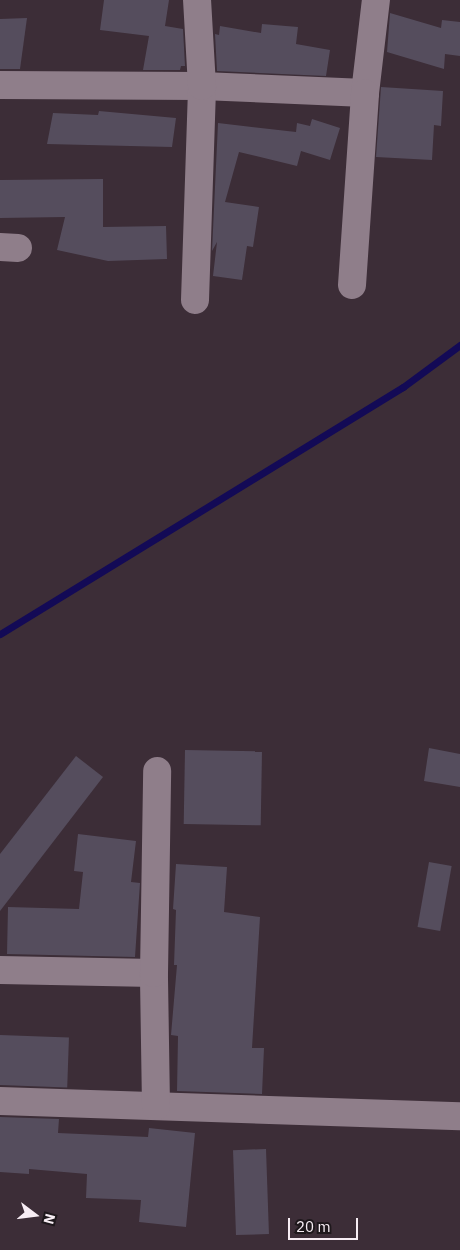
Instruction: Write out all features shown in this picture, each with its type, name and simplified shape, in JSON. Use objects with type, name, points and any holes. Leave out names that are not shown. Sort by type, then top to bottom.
[{"type":"street","points":[[195,300],[202,86],[197,0]]},
{"type":"street","points":[[352,285],[365,92],[376,0]]},
{"type":"street","points":[[0,85],[202,86],[365,92]]},
{"type":"street","points":[[156,1106],[154,973],[157,771]]},
{"type":"street","points":[[0,970],[154,973]]},
{"type":"street","points":[[0,1101],[460,1116]]},
{"type":"building","points":[[104,0],[169,0],[165,26],[183,29],[185,66],[181,66],[180,70],[143,70],[149,36],[100,30]]},
{"type":"building","points":[[390,13],[441,28],[442,20],[460,22],[460,56],[445,54],[444,69],[387,52]]},
{"type":"building","points":[[27,18],[20,69],[0,69],[0,19]]},
{"type":"building","points":[[262,24],[298,27],[296,44],[330,50],[326,76],[217,71],[215,34],[219,35],[220,26],[261,33]]},
{"type":"building","points":[[381,87],[443,91],[441,126],[434,125],[432,160],[376,157]]},
{"type":"building","points":[[99,111],[176,118],[172,147],[47,144],[53,113],[98,115]]},
{"type":"building","points":[[312,119],[340,128],[330,160],[301,151],[297,166],[239,152],[225,202],[259,207],[253,247],[247,246],[242,280],[213,276],[217,242],[212,251],[218,123],[296,132],[297,123],[310,126]]},
{"type":"building","points":[[103,179],[103,227],[166,226],[167,259],[108,261],[57,250],[65,217],[0,218],[0,180]]},
{"type":"building","points":[[429,748],[460,754],[460,787],[424,781]]},
{"type":"building","points":[[185,750],[262,751],[261,825],[184,824]]},
{"type":"building","points":[[76,756],[103,777],[0,911],[0,854]]},
{"type":"building","points":[[78,834],[136,841],[131,882],[140,883],[135,957],[7,954],[8,907],[79,909],[83,872],[74,871]]},
{"type":"building","points":[[429,862],[452,866],[440,931],[418,927]]},
{"type":"building","points":[[176,864],[227,867],[224,912],[260,917],[252,1048],[264,1048],[262,1094],[177,1091],[178,1036],[171,1035],[177,965],[174,965],[176,910],[173,909]]},
{"type":"building","points":[[0,1035],[69,1037],[67,1087],[0,1085]]},
{"type":"building","points":[[0,1117],[59,1119],[58,1133],[148,1137],[149,1128],[195,1133],[186,1227],[139,1222],[141,1200],[86,1198],[87,1174],[29,1169],[29,1174],[0,1172]]},
{"type":"building","points":[[266,1149],[269,1234],[236,1235],[233,1150]]},
{"type":"waterway","points":[[0,634],[403,387],[460,345]]}]
